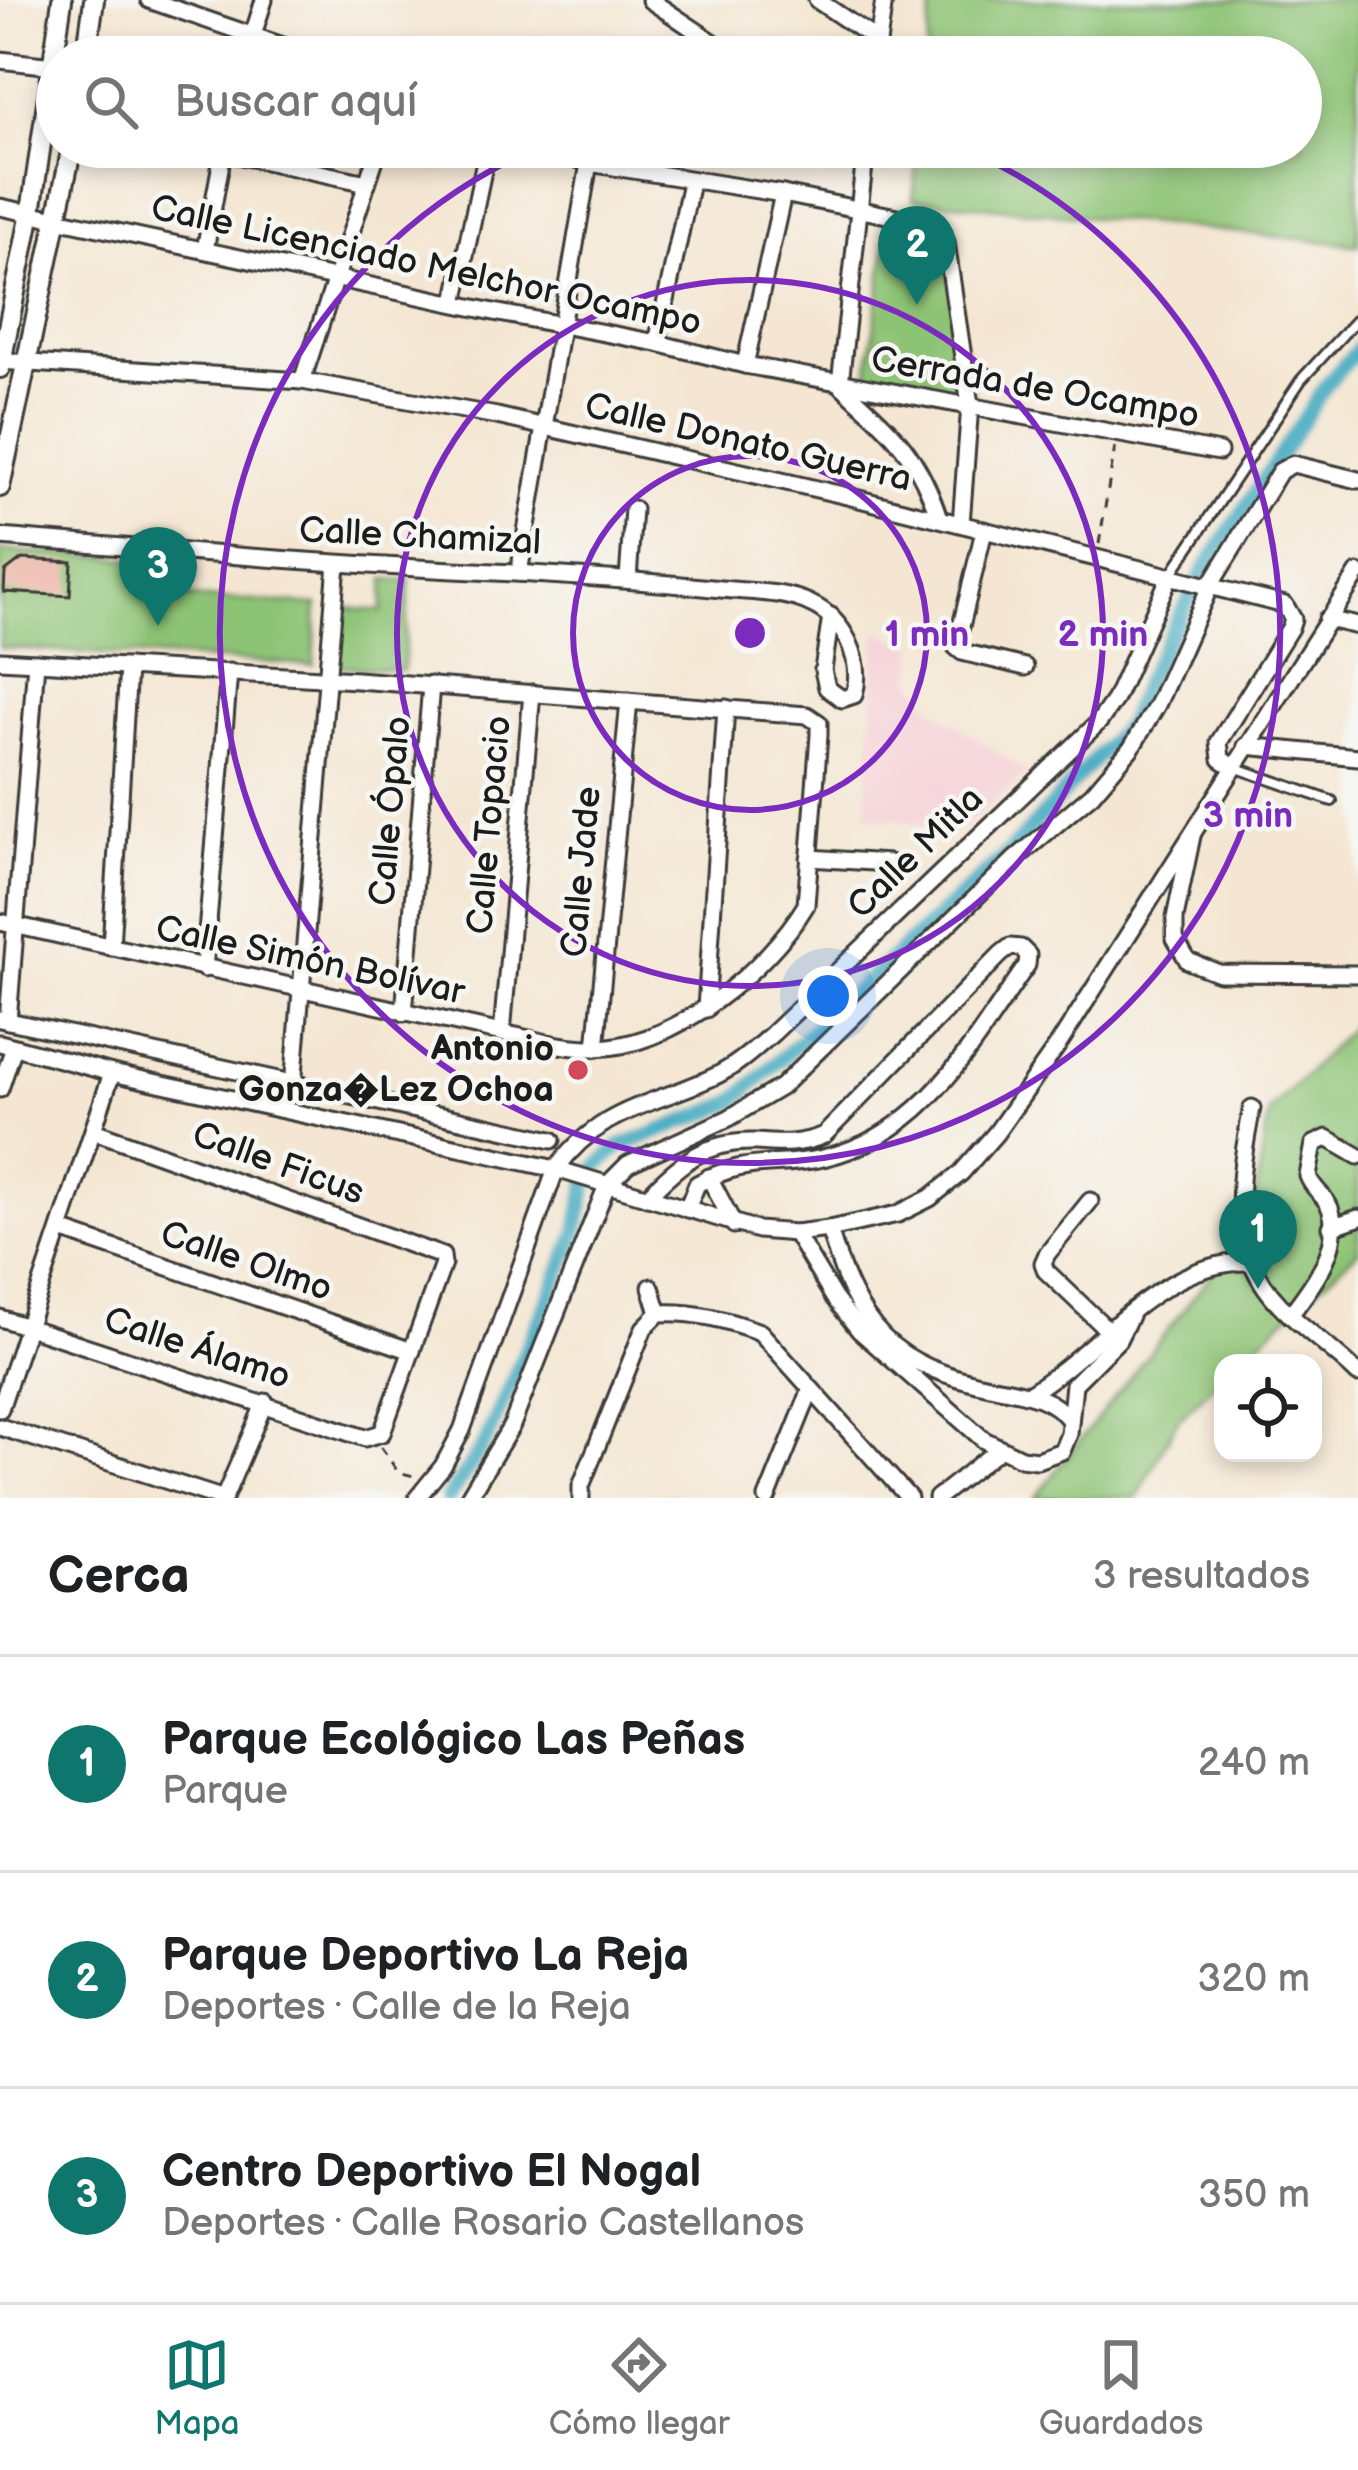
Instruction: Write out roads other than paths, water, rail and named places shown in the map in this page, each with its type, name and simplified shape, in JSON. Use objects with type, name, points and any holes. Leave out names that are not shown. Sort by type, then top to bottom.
[{"type":"street","points":[[57,36],[62,0]]},
{"type":"street","points":[[89,36],[94,0]]},
{"type":"street","points":[[149,0],[260,36]]},
{"type":"street","points":[[251,36],[264,0]]},
{"type":"street","points":[[650,0],[704,36]]},
{"type":"street","points":[[817,0],[861,36]]},
{"type":"street","points":[[879,36],[884,0]]},
{"type":"street","points":[[0,60],[36,64]]},
{"type":"street","points":[[1,364],[38,168]]},
{"type":"street","points":[[0,487],[68,168]]},
{"type":"street","points":[[205,250],[220,168]]},
{"type":"street","points":[[304,168],[367,183]]},
{"type":"street","points":[[302,381],[372,168]]},
{"type":"street","points":[[455,303],[484,168]]},
{"type":"street","points":[[519,573],[588,168]]},
{"type":"street","points":[[616,168],[932,224],[946,242],[970,405],[961,524]]},
{"type":"street","points":[[865,168],[840,384],[905,445],[926,477],[939,518]]},
{"type":"street","points":[[657,343],[691,182]]},
{"type":"street","points":[[745,365],[783,194]]},
{"type":"street","name":"Calle Licenciado Melchor Ocampo","points":[[0,207],[840,384]]},
{"type":"street","name":"Calle Donato Guerra","points":[[1,364],[302,381],[542,427],[939,518],[1285,605],[1292,619],[1220,742],[1221,759],[1233,767]]},
{"type":"street","name":"Cerrada de Ocampo","points":[[840,384],[1220,452]]},
{"type":"street","name":"Calle Mitla","points":[[601,1183],[628,1164],[729,1118],[781,1087],[1014,860],[1091,794],[1132,747],[1157,705],[1206,584],[1280,471],[1293,464],[1358,480]]},
{"type":"street","points":[[628,579],[633,509]]},
{"type":"street","points":[[984,531],[956,646],[962,652],[1025,667]]},
{"type":"street","name":"Calle Chamizal","points":[[0,536],[338,564],[628,579],[794,597],[831,616]]},
{"type":"street","points":[[293,1086],[338,564]]},
{"type":"street","points":[[0,1089],[7,1045],[563,1171],[734,1225],[795,1233],[898,1214],[930,1198],[961,1173],[996,1133],[1060,1042],[1358,573]]},
{"type":"street","name":"Calle Mitla","points":[[417,1498],[462,1430],[577,1141],[607,1119],[712,1078],[748,1055],[1076,744],[1115,699],[1176,577]]},
{"type":"street","points":[[831,616],[857,663],[854,695],[842,699],[827,688],[824,670],[831,616]]},
{"type":"street","points":[[1327,620],[1358,626]]},
{"type":"street","points":[[0,660],[329,678],[726,708],[706,1009]]},
{"type":"street","points":[[36,662],[4,1020],[552,1140]]},
{"type":"street","points":[[111,947],[128,667]]},
{"type":"street","points":[[204,969],[229,673]]},
{"type":"street","name":"Calle Ópalo","points":[[404,1013],[431,686]]},
{"type":"street","name":"Calle Topacio","points":[[502,1034],[532,693]]},
{"type":"street","name":"Calle Jade","points":[[596,1048],[629,701]]},
{"type":"street","name":"Calle Simón Bolívar","points":[[9,924],[502,1034],[596,1048],[650,1035],[706,1009],[739,984],[806,905],[819,723],[807,715],[726,708]]},
{"type":"street","points":[[1246,746],[1358,757]]},
{"type":"street","points":[[1195,824],[1175,918],[1175,939],[1187,961],[1219,973],[1358,974]]},
{"type":"street","points":[[809,858],[889,863]]},
{"type":"street","points":[[647,1197],[674,1168],[720,1144],[806,1143],[824,1135],[1000,954],[1010,946],[1028,955],[1027,965],[945,1082],[891,1133],[856,1150],[814,1160],[759,1162],[703,1181],[687,1209]]},
{"type":"street","points":[[0,1409],[112,1072]]},
{"type":"street","points":[[1252,1108],[1239,1207],[1248,1262],[1290,1315],[1358,1374]]},
{"type":"street","name":"Calle Ficus","points":[[94,1131],[442,1256],[412,1351]]},
{"type":"street","points":[[1290,1315],[1324,1264],[1331,1227],[1331,1211],[1309,1176],[1314,1144],[1327,1138],[1358,1156]]},
{"type":"street","points":[[674,1168],[703,1181],[734,1225]]},
{"type":"street","points":[[468,1498],[512,1425],[601,1183]]},
{"type":"street","points":[[1090,1201],[1043,1263],[1113,1334]]},
{"type":"street","points":[[1331,1227],[1358,1218]]},
{"type":"street","points":[[830,1229],[846,1288],[890,1343],[920,1365],[951,1378],[1030,1393],[1062,1410],[1070,1420]]},
{"type":"street","name":"Calle Olmo","points":[[61,1230],[412,1351]]},
{"type":"street","points":[[795,1233],[859,1330],[998,1450],[1021,1458],[1053,1457],[1066,1444],[1070,1420],[1067,1379]]},
{"type":"street","points":[[1030,1393],[1067,1379],[1130,1316],[1189,1272],[1248,1262]]},
{"type":"street","points":[[651,1288],[659,1313]]},
{"type":"street","points":[[581,1498],[581,1486],[644,1328],[659,1313],[682,1311],[760,1332],[909,1498]]},
{"type":"street","name":"Calle Álamo","points":[[0,1318],[375,1438],[382,1433],[412,1351]]},
{"type":"street","points":[[767,1498],[810,1391]]},
{"type":"street","points":[[0,1427],[222,1498],[265,1402]]},
{"type":"street","points":[[938,1498],[998,1450]]},
{"type":"lane","name":"Calle Mitla","points":[[1176,577],[1300,380],[1358,318]]},
{"type":"lane","points":[[1233,767],[1332,801]]},
{"type":"waterway","points":[[448,1498],[485,1443],[576,1235],[589,1174],[619,1147],[732,1103],[1011,850],[1128,723],[1206,567],[1327,384],[1358,349]]},
{"type":"place","name":"Parque Deportivo La Reja","points":[[917,305]]},
{"type":"place","name":"Centro Deportivo El Nogal","points":[[158,626]]},
{"type":"place","name":"Antonio Gonza�Lez Ochoa","points":[[578,1070]]},
{"type":"place","name":"Parque Ecológico Las Peñas","points":[[1258,1289]]}]
